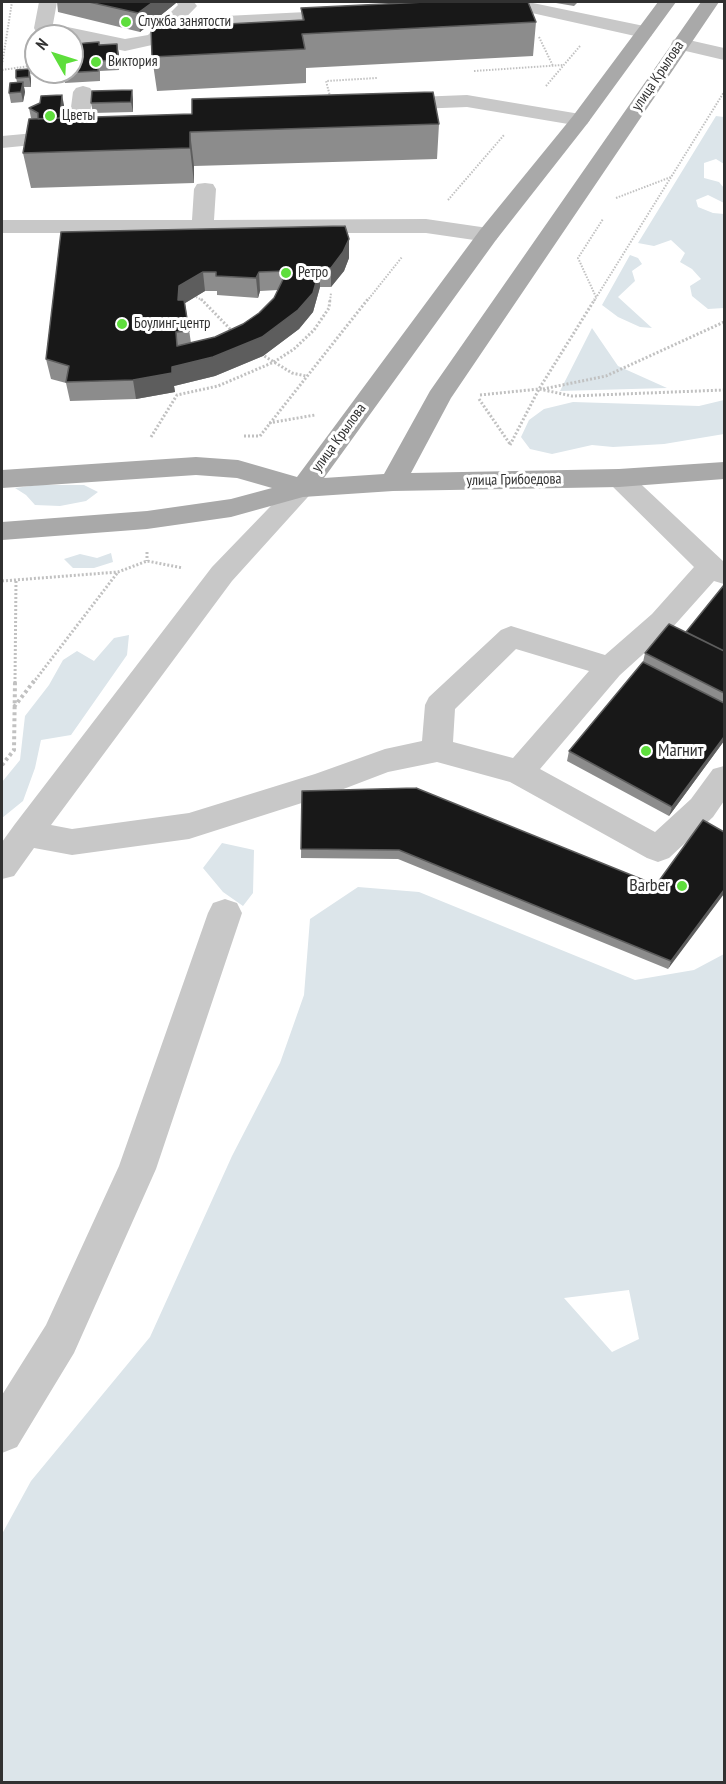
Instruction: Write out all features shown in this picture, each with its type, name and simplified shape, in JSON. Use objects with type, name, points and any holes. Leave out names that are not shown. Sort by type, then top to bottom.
[{"type":"main road","name":"улица Крылова","points":[[303,488],[488,235],[580,120],[667,2]]},
{"type":"main road","name":"улица Крылова","points":[[393,482],[439,397],[710,2]]},
{"type":"main road","name":"улица Грибоедова","points":[[2,479],[196,466],[238,469],[303,488]]},
{"type":"main road","name":"улица Грибоедова","points":[[2,531],[147,520],[231,508],[303,488],[393,482],[619,478],[724,471]]},
{"type":"street","points":[[48,2],[43,28],[125,45],[154,39],[188,6],[184,2]]},
{"type":"street","points":[[497,4],[644,32]]},
{"type":"street","points":[[205,23],[370,15]]},
{"type":"street","points":[[680,44],[724,54]]},
{"type":"street","points":[[76,136],[83,92]]},
{"type":"street","points":[[369,106],[467,101],[580,120]]},
{"type":"street","points":[[2,142],[76,136],[100,130]]},
{"type":"street","points":[[203,227],[205,189]]},
{"type":"street","points":[[2,227],[203,227],[296,237],[426,226],[488,235]]},
{"type":"street","points":[[519,772],[610,667],[672,626],[717,570],[619,478]]},
{"type":"street","name":"улица Крылова","points":[[2,866],[222,574],[303,488]]},
{"type":"street","points":[[437,750],[440,705],[511,637],[610,667]]},
{"type":"street","points":[[26,833],[72,842],[189,826],[322,784],[385,761],[437,750],[519,772],[657,849],[702,808],[724,778]]},
{"type":"street","points":[[2,1432],[60,1340],[137,1169],[225,913]]},
{"type":"path","points":[[2,65],[12,2]]},
{"type":"path","points":[[238,437],[260,436],[426,226],[600,22]]},
{"type":"path","points":[[2,70],[24,67]]},
{"type":"path","points":[[724,92],[539,389],[510,444],[477,396],[539,389],[606,376],[724,322]]},
{"type":"path","points":[[612,206],[617,197],[672,176]]},
{"type":"path","points":[[596,298],[579,258],[606,214]]},
{"type":"path","points":[[160,441],[149,441],[177,395],[218,386],[274,362],[314,330],[329,308],[331,293]]},
{"type":"path","points":[[196,297],[204,301],[237,335]]},
{"type":"path","points":[[254,350],[292,373],[306,376]]},
{"type":"path","points":[[539,389],[572,396],[724,390]]},
{"type":"path","points":[[268,423],[360,408]]},
{"type":"path","points":[[2,581],[118,572],[147,561],[222,574]]},
{"type":"path","points":[[14,707],[118,572]]},
{"type":"path","points":[[2,765],[14,750],[16,580]]},
{"type":"shaded area","points":[[716,116],[724,117],[724,164],[716,159],[704,163],[704,178],[719,182],[724,188],[724,203],[708,195],[696,200],[698,207],[713,213],[724,214],[724,308],[708,309],[692,296],[690,286],[701,279],[692,269],[680,262],[685,253],[671,240],[654,246],[638,243]]},
{"type":"shaded area","points":[[630,255],[638,258],[642,264],[632,271],[635,281],[618,297],[652,328],[640,327],[618,317],[602,305]]},
{"type":"shaded area","points":[[592,328],[618,366],[667,388],[560,391]]},
{"type":"shaded area","points":[[724,400],[724,434],[664,444],[613,447],[592,445],[552,454],[530,449],[521,437],[529,420],[544,409],[573,402],[699,406]]},
{"type":"shaded area","points":[[38,485],[84,485],[98,492],[86,501],[60,506],[35,505],[15,488]]},
{"type":"shaded area","points":[[111,553],[113,562],[94,568],[73,568],[64,559],[80,554],[97,558]]},
{"type":"shaded area","points":[[129,635],[127,655],[71,735],[41,740],[35,768],[23,801],[2,818],[2,782],[20,760],[25,716],[49,685],[63,660],[77,651],[94,661],[114,638]]},
{"type":"shaded area","points":[[222,843],[254,850],[253,893],[243,906],[223,892],[203,868]]},
{"type":"shaded area","points":[[358,887],[419,892],[635,980],[694,970],[724,954],[724,1782],[2,1782],[2,1534],[31,1481],[150,1337],[232,1156],[280,1063],[304,995],[310,919]],"holes":[[[629,1290],[639,1339],[612,1352],[564,1298]]]},
{"type":"building","points":[[89,2],[153,2],[138,13]]},
{"type":"building","points":[[425,2],[528,2],[536,22],[302,34],[305,49],[152,57],[151,28],[304,20],[301,8]]},
{"type":"building","points":[[84,43],[117,44],[118,60],[98,61],[98,71],[84,72]]},
{"type":"building","points":[[24,69],[24,77],[16,78],[16,70]]},
{"type":"building","points":[[23,82],[21,92],[9,93],[10,83]]},
{"type":"building","points":[[132,90],[131,102],[91,103],[92,91]]},
{"type":"building","points":[[433,92],[439,124],[190,132],[190,148],[23,153],[29,119],[192,114],[192,99]]},
{"type":"building","points":[[62,95],[60,118],[38,119],[38,113],[29,108],[40,103],[41,96]]},
{"type":"building","name":"Боулинг-центр","points":[[345,226],[349,239],[331,268],[320,268],[313,293],[298,310],[262,337],[213,357],[172,367],[172,373],[133,380],[66,382],[69,366],[46,359],[61,232]],"holes":[[[287,271],[274,298],[259,313],[243,324],[215,337],[177,346],[176,332],[189,331],[184,300],[178,300],[179,286],[203,272],[216,272],[216,276],[256,278],[259,272]]]},
{"type":"building","points":[[724,585],[724,651],[686,632]]},
{"type":"building","points":[[669,624],[724,651],[724,693],[645,653]]},
{"type":"building","name":"Магнит","points":[[643,662],[724,703],[724,737],[672,807],[569,751]]},
{"type":"building","points":[[416,788],[656,885],[703,820],[724,832],[724,890],[671,961],[399,850],[301,849],[302,791]]},
{"type":"place","name":"Служба занятости","points":[[126,22]]},
{"type":"place","name":"Виктория","points":[[96,62]]},
{"type":"place","name":"Цветы","points":[[50,116]]},
{"type":"place","name":"Ретро","points":[[286,273]]},
{"type":"place","name":"Боулинг-центр","points":[[122,324]]},
{"type":"place","name":"Магнит","points":[[646,751]]},
{"type":"place","name":"Barber","points":[[682,886]]}]
